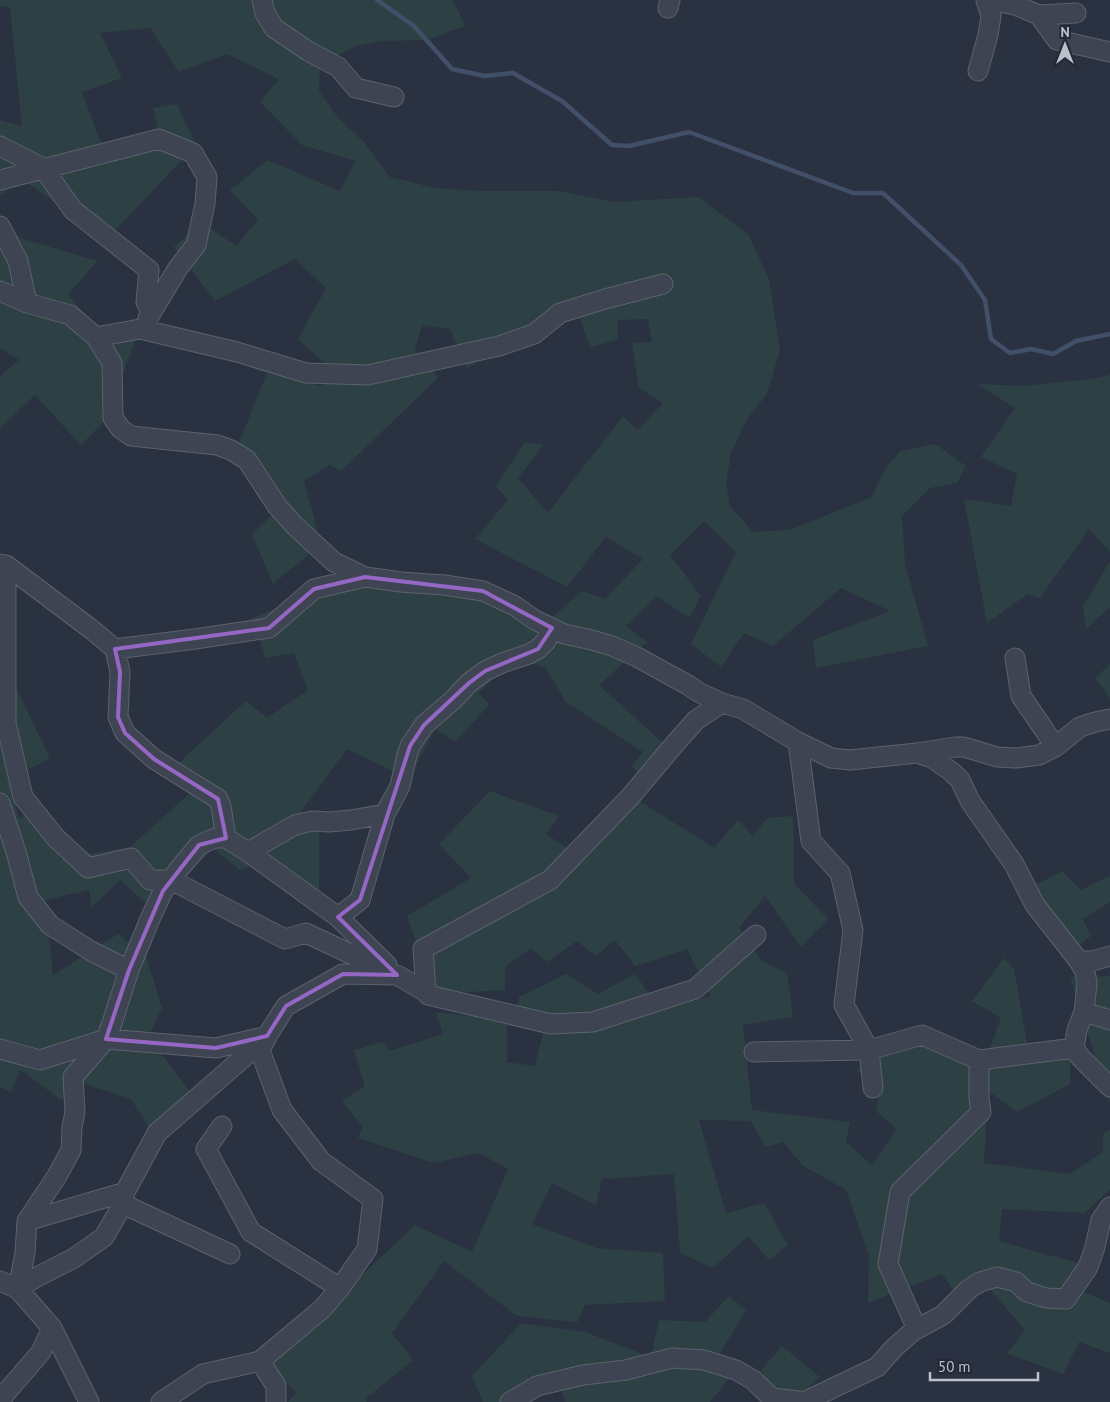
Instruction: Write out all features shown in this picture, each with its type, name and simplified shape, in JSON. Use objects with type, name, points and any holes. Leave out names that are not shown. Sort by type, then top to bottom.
[{"type":"street","points":[[262,0],[265,13],[274,28],[308,51],[338,67],[356,88],[394,97]]},
{"type":"street","points":[[978,71],[988,35],[990,16],[988,0],[1015,5],[1039,15],[1076,13]]},
{"type":"street","points":[[1039,15],[1057,40],[1110,52]]},
{"type":"street","points":[[0,180],[159,139],[193,153],[207,177],[205,204],[196,245],[178,268],[140,329]]},
{"type":"street","points":[[0,146],[43,168],[73,210],[149,270],[146,302],[151,313]]},
{"type":"street","points":[[0,226],[18,261],[27,303]]},
{"type":"street","points":[[96,337],[140,329],[237,352],[306,373],[368,375],[499,346],[534,334],[560,313],[663,284]]},
{"type":"street","points":[[0,291],[27,303],[70,315],[96,337],[112,363],[114,418],[121,428],[131,436],[217,445],[231,450],[247,460],[277,506],[295,526],[334,562],[365,577],[483,591],[515,606],[535,620],[564,634],[592,640],[629,653],[657,667],[700,693],[743,710],[798,742],[831,758],[850,760],[955,747],[964,747],[997,757],[1016,758],[1039,755],[1054,747],[1080,728],[1094,722],[1110,719]]},
{"type":"street","points":[[3,564],[115,649],[120,672],[118,717],[125,733],[154,759],[218,799],[221,806],[226,838]]},
{"type":"street","points":[[3,564],[6,723],[24,797],[56,838],[88,868],[131,858],[150,880],[171,880],[285,939],[306,934],[397,975],[428,995],[550,1024],[593,1022],[694,989],[756,935]]},
{"type":"street","points":[[115,649],[269,628],[314,589],[365,577]]},
{"type":"street","points":[[338,917],[360,900],[385,814],[400,786],[410,746],[424,725],[469,683],[485,671],[538,649],[546,641],[552,628]]},
{"type":"street","points":[[1014,658],[1022,696],[1046,731],[1054,747]]},
{"type":"street","points":[[426,992],[423,949],[550,880],[631,796],[696,720],[722,703]]},
{"type":"street","points":[[798,742],[811,841],[840,874],[853,930],[844,1005],[869,1050],[873,1088]]},
{"type":"street","points":[[916,753],[932,758],[960,780],[970,801],[1014,864],[1035,905],[1085,972],[1087,982],[1084,1012],[1077,1030],[1074,1048],[1080,1057],[1110,1086]]},
{"type":"street","points":[[0,803],[28,897],[50,925],[91,952],[129,970]]},
{"type":"street","points":[[248,852],[295,825],[312,821],[351,820],[385,814]]},
{"type":"street","points":[[18,1289],[25,1253],[27,1221],[57,1176],[71,1150],[75,1112],[74,1077],[106,1039],[129,970],[150,918],[163,891],[199,845],[215,838],[226,838],[248,852],[338,917],[397,975]]},
{"type":"street","points":[[1079,962],[1092,962],[1110,956]]},
{"type":"street","points":[[161,1402],[203,1374],[260,1361],[322,1309],[340,1288],[367,1248],[373,1199],[321,1161],[282,1110],[260,1050],[286,1006],[343,974],[397,975]]},
{"type":"street","points":[[1084,1012],[1110,1020]]},
{"type":"street","points":[[754,1052],[869,1050],[922,1035],[979,1060],[1074,1048]]},
{"type":"street","points":[[0,1049],[40,1060],[106,1039],[216,1048],[267,1036]]},
{"type":"street","points":[[18,1289],[74,1258],[104,1237],[156,1133],[267,1036]]},
{"type":"street","points":[[917,1329],[888,1264],[900,1192],[981,1112],[979,1060]]},
{"type":"street","points":[[222,1126],[206,1149],[251,1232],[340,1288]]},
{"type":"street","points":[[27,1221],[124,1198],[230,1254]]},
{"type":"street","points":[[510,1402],[536,1386],[583,1375],[626,1370],[672,1358],[704,1360],[736,1370],[753,1380],[772,1398],[806,1402],[877,1367],[912,1332],[943,1315],[969,1289],[980,1282],[997,1276],[1016,1282],[1027,1292],[1046,1298],[1066,1300],[1088,1268],[1101,1220],[1110,1207]]},
{"type":"street","points":[[0,1281],[18,1289],[52,1328],[89,1402]]},
{"type":"street","points":[[2,1402],[3,1396],[41,1352],[52,1328]]},
{"type":"street","points":[[260,1361],[276,1386],[276,1402]]},
{"type":"highlighted area","points":[[365,577],[483,591],[552,628],[538,649],[485,671],[469,683],[424,725],[410,746],[360,900],[338,917],[397,975],[343,974],[286,1006],[267,1036],[216,1048],[106,1039],[129,970],[163,891],[199,845],[226,838],[218,799],[154,759],[125,733],[118,717],[120,672],[115,649],[269,628],[314,589]]},
{"type":"shaded area","points":[[0,0],[453,0],[465,26],[427,40],[380,41],[356,46],[320,64],[319,91],[339,119],[364,142],[390,177],[435,188],[479,191],[558,191],[614,202],[698,197],[749,235],[769,280],[780,350],[767,394],[747,419],[731,453],[726,483],[730,506],[753,532],[790,530],[872,497],[882,474],[900,451],[935,444],[966,466],[957,483],[930,488],[902,516],[905,564],[928,646],[816,668],[813,640],[890,611],[841,588],[773,646],[744,633],[721,667],[691,644],[736,552],[704,521],[670,555],[701,596],[689,618],[656,596],[626,626],[647,642],[599,685],[675,754],[652,786],[632,767],[643,752],[566,702],[546,668],[518,657],[478,693],[490,704],[455,742],[435,729],[409,779],[347,749],[300,813],[319,830],[319,892],[292,890],[274,857],[240,870],[213,849],[153,909],[120,880],[92,907],[89,890],[45,900],[53,975],[118,934],[146,956],[162,1008],[148,1037],[196,1099],[153,1134],[131,1099],[79,1082],[61,1100],[21,1070],[11,1092],[0,1087],[0,655],[50,758],[9,780],[19,818],[48,809],[60,859],[130,847],[200,784],[174,767],[246,701],[267,718],[308,690],[294,653],[266,658],[251,619],[340,579],[480,585],[546,623],[582,591],[605,599],[643,559],[606,537],[567,587],[475,539],[508,500],[496,486],[525,442],[543,445],[518,478],[548,513],[623,416],[638,430],[663,403],[639,388],[632,343],[652,342],[648,319],[617,320],[618,340],[590,347],[577,310],[539,324],[467,368],[450,329],[422,325],[415,349],[438,378],[341,471],[330,465],[304,481],[321,544],[273,584],[252,534],[285,503],[254,466],[231,463],[267,373],[321,386],[331,369],[298,339],[326,288],[295,259],[215,301],[174,247],[201,222],[236,246],[258,220],[230,190],[268,160],[340,191],[355,161],[302,145],[260,102],[279,79],[227,54],[179,72],[150,28],[100,33],[122,78],[82,92],[102,146],[159,134],[153,108],[177,104],[196,145],[107,239],[22,179],[0,196],[0,120],[22,126],[10,7],[0,6]]},
{"type":"shaded area","points":[[0,215],[20,238],[97,261],[68,295],[102,333],[136,337],[123,374],[122,403],[81,445],[35,395],[0,428],[0,376],[19,360],[0,348]]},
{"type":"shaded area","points":[[1110,375],[1110,552],[1089,529],[1040,598],[1028,594],[987,623],[964,499],[1011,506],[1017,474],[981,457],[1015,408],[977,384],[1021,386],[1091,379]]},
{"type":"shaded area","points":[[1110,561],[1110,607],[1086,629],[1083,606]]},
{"type":"shaded area","points":[[1110,664],[1110,698],[1095,678]]},
{"type":"shaded area","points":[[490,791],[559,816],[546,834],[580,857],[635,798],[714,848],[738,820],[753,836],[767,818],[793,816],[794,883],[828,919],[801,947],[765,896],[739,928],[762,961],[787,974],[793,1017],[743,1025],[752,1110],[850,1122],[846,1142],[872,1165],[897,1129],[876,1111],[882,1081],[857,1072],[865,1055],[912,1040],[983,1068],[1001,1018],[972,1001],[1004,958],[1014,969],[1030,1060],[1070,1052],[1070,1084],[1017,1112],[988,1091],[984,1163],[1070,1174],[1103,1152],[1103,1134],[1110,1129],[1110,1190],[1085,1213],[1002,1209],[999,1241],[1077,1263],[1084,1292],[1110,1303],[1110,1353],[1079,1342],[1063,1374],[1007,1353],[1025,1330],[990,1289],[963,1304],[942,1274],[868,1303],[869,1255],[846,1190],[802,1165],[783,1142],[765,1147],[751,1121],[699,1120],[726,1213],[764,1203],[788,1245],[769,1260],[748,1236],[713,1268],[680,1253],[674,1174],[602,1179],[596,1205],[552,1183],[532,1224],[597,1248],[663,1253],[665,1301],[585,1305],[577,1322],[517,1316],[444,1261],[392,1333],[413,1360],[365,1399],[367,1402],[288,1402],[296,1393],[269,1363],[415,1225],[472,1252],[508,1169],[479,1153],[433,1163],[358,1138],[363,1127],[342,1101],[365,1086],[354,1050],[383,1042],[390,1051],[443,1034],[436,1012],[507,1020],[507,1062],[535,1066],[544,1029],[515,1024],[519,997],[566,974],[598,994],[635,974],[661,1010],[711,996],[687,949],[635,966],[615,940],[596,956],[577,941],[547,962],[531,948],[505,967],[505,990],[434,994],[407,916],[471,878],[439,844]]},
{"type":"shaded area","points":[[1062,871],[1081,890],[1110,876],[1110,902],[1083,919],[1091,936],[1062,959],[1035,885]]},
{"type":"shaded area","points":[[1110,976],[1110,1103],[1070,977]]},
{"type":"shaded area","points":[[729,1296],[746,1310],[719,1355],[736,1370],[710,1402],[565,1402],[560,1383],[509,1402],[483,1402],[472,1376],[521,1323],[585,1332],[651,1357],[659,1320],[705,1322]]},
{"type":"shaded area","points":[[782,1346],[820,1377],[791,1402],[760,1402],[746,1388]]},
{"type":"waterway","points":[[377,0],[414,26],[452,69],[485,76],[513,73],[562,101],[612,145],[629,146],[689,132],[853,193],[883,193],[961,265],[985,300],[991,339],[1010,353],[1031,349],[1053,354],[1076,341],[1110,334]]}]
